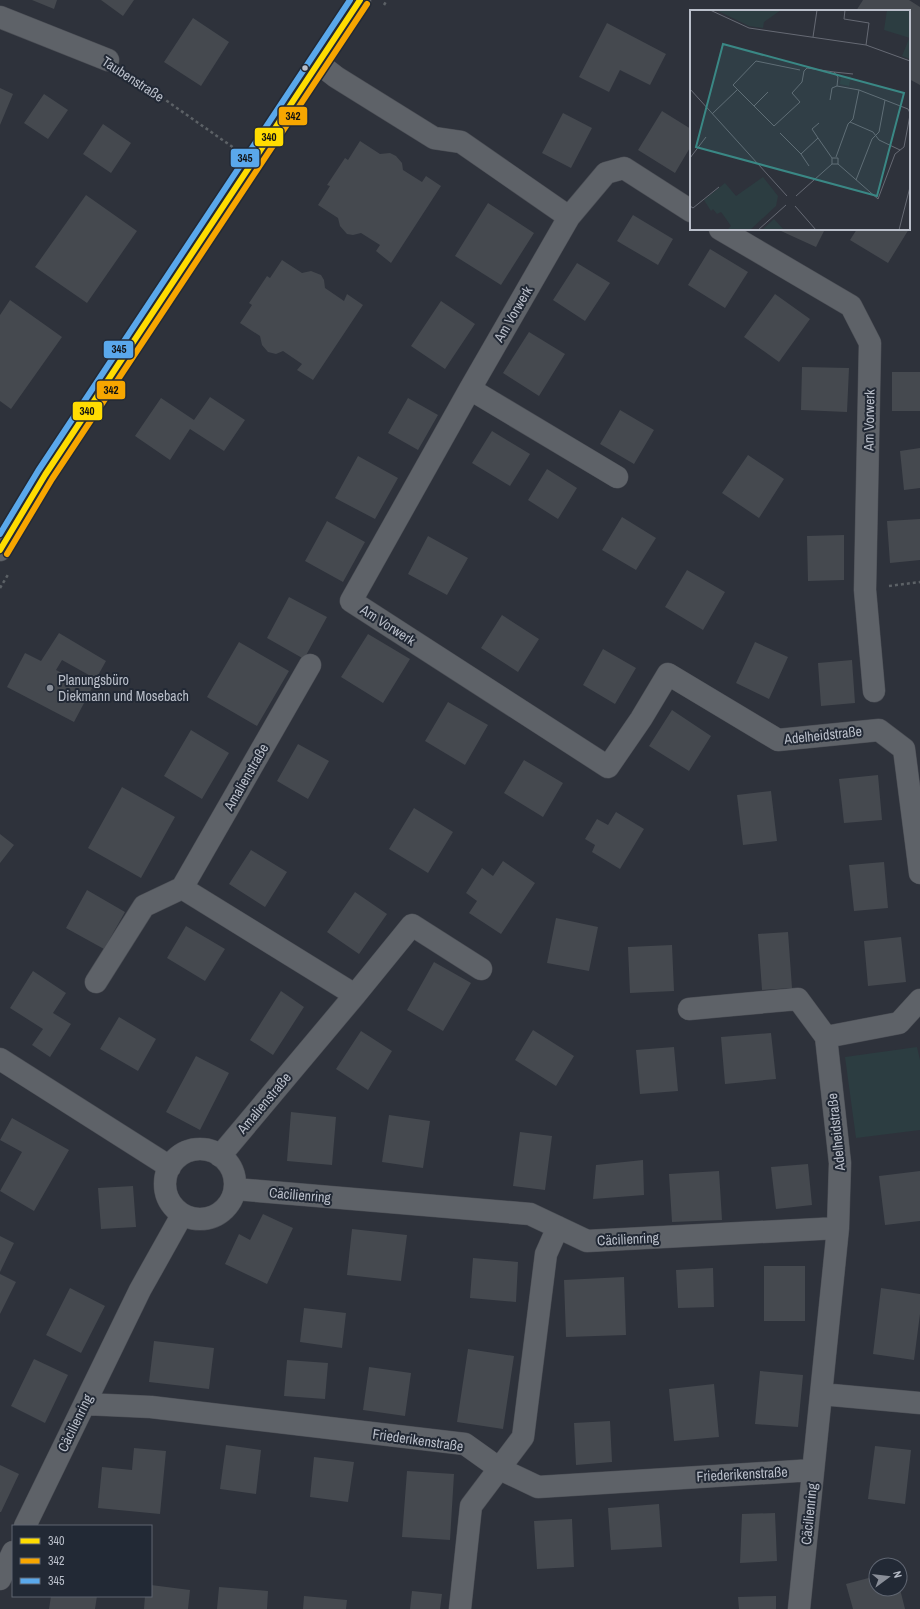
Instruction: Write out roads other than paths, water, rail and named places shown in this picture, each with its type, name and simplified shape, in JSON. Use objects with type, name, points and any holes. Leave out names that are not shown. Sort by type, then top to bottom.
[{"type":"street","points":[[0,550],[45,475],[360,0]]},
{"type":"street","name":"Taubenstraße","points":[[0,17],[108,60]]},
{"type":"street","points":[[318,63],[336,77],[434,138],[461,142],[569,217]]},
{"type":"street","name":"Am Vorwerk","points":[[608,767],[351,601],[569,217],[606,173],[624,168],[690,210]]},
{"type":"street","name":"Am Vorwerk","points":[[722,230],[851,306],[870,343],[865,590],[874,691]]},
{"type":"street","points":[[470,389],[617,477]]},
{"type":"street","name":"Amalienstraße","points":[[182,888],[310,665]]},
{"type":"street","name":"Adelheidstraße","points":[[608,767],[641,719],[668,674],[778,740],[879,730],[904,749],[920,873]]},
{"type":"street","points":[[96,982],[144,906],[182,888],[355,995]]},
{"type":"street","name":"Amalienstraße","points":[[220,1156],[412,925],[481,969]]},
{"type":"street","points":[[689,1009],[798,1000],[826,1037],[899,1023],[920,1000]]},
{"type":"street","name":"Adelheidstraße","points":[[826,1037],[840,1163],[838,1228]]},
{"type":"street","points":[[0,1059],[170,1167]]},
{"type":"street","points":[[202,1149],[212,1151],[220,1156],[227,1162],[232,1170],[235,1180],[235,1189],[232,1200],[225,1209],[215,1216],[204,1219],[193,1219],[182,1215],[172,1206],[167,1194],[166,1180],[170,1167],[175,1160],[192,1150],[202,1149]]},
{"type":"street","name":"Cäcilienring","points":[[235,1189],[530,1214],[587,1241],[838,1228],[799,1609]]},
{"type":"street","name":"Cäcilienring","points":[[26,1525],[140,1290],[182,1215]]},
{"type":"street","points":[[460,1609],[471,1506],[524,1437],[546,1254],[558,1227]]},
{"type":"street","points":[[820,1394],[920,1403]]},
{"type":"street","name":"Friederikenstraße","points":[[85,1404],[151,1407],[465,1444],[500,1469],[538,1487],[813,1470]]},
{"type":"street","points":[[0,1579],[12,1554]]},
{"type":"place","name":"Planungsbüro Diekmann und Mosebach","points":[[50,688]]}]
